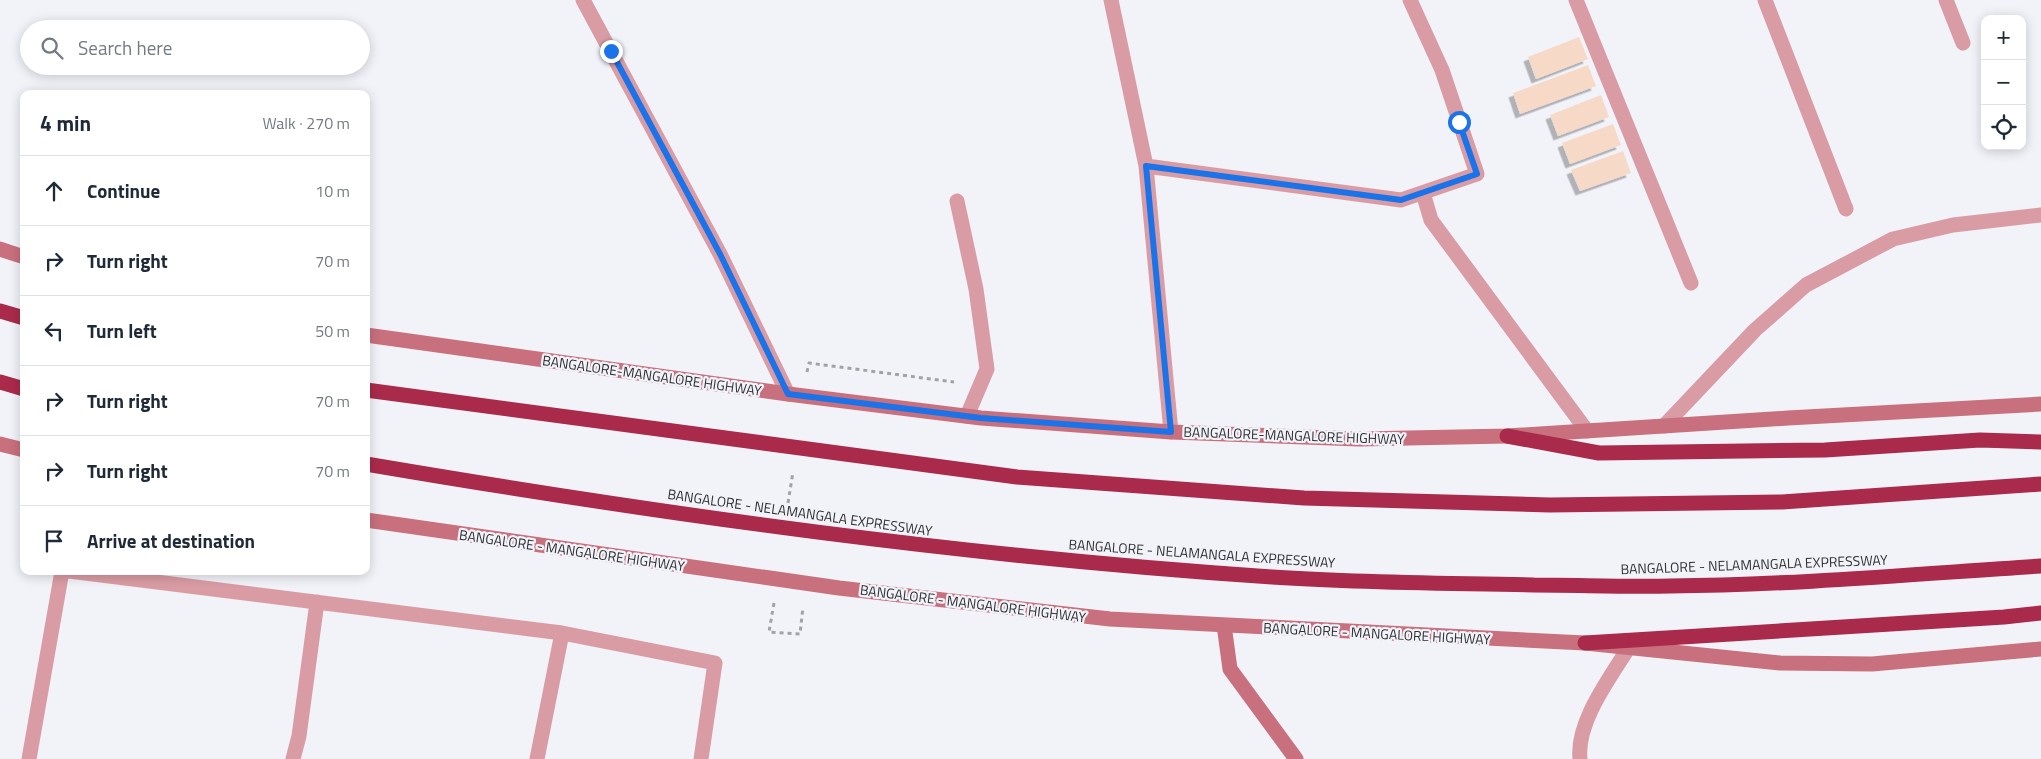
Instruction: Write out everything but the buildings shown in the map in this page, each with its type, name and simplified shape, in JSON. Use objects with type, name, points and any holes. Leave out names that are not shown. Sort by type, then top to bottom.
[{"type":"highway","points":[[0,311],[20,317]]},
{"type":"highway","points":[[0,382],[20,388]]},
{"type":"highway","points":[[370,391],[1018,476],[1304,498],[1550,505],[1782,502],[2041,484]]},
{"type":"highway","points":[[1508,436],[1599,453],[1825,450],[1980,440],[2041,442]]},
{"type":"highway","name":"BANGALORE - NELAMANGALA EXPRESSWAY","points":[[370,465],[482,484],[928,546],[1114,565],[1277,577],[1481,584],[1669,586],[1849,579],[2041,566]]},
{"type":"highway","points":[[1584,643],[2004,617],[2041,613]]},
{"type":"street","points":[[583,0],[720,254],[788,394]]},
{"type":"street","points":[[1111,0],[1146,166],[1171,432]]},
{"type":"street","points":[[1146,166],[1401,200],[1477,174],[1442,70],[1410,0]]},
{"type":"street","points":[[1576,0],[1691,283]]},
{"type":"street","points":[[1765,0],[1846,210]]},
{"type":"street","points":[[1946,0],[1963,43]]},
{"type":"street","points":[[1423,193],[1431,220],[1587,431]]},
{"type":"street","points":[[957,201],[976,289],[987,369],[967,416]]},
{"type":"street","points":[[1664,426],[1755,330],[1806,285],[1893,239],[1953,224],[2041,215]]},
{"type":"street","points":[[0,249],[20,256]]},
{"type":"street","name":"BANGALORE-MANGALORE HIGHWAY","points":[[370,336],[788,394],[967,416],[1171,432],[1359,439],[1508,436],[2041,404]]},
{"type":"street","points":[[0,444],[20,449]]},
{"type":"street","name":"BANGALORE - MANGALORE HIGHWAY","points":[[370,521],[839,588],[1110,620],[1584,643],[1780,664],[1872,664],[2041,649]]},
{"type":"street","points":[[30,759],[61,575]]},
{"type":"street","points":[[101,575],[562,633],[715,662],[701,759]]},
{"type":"street","points":[[293,759],[299,736],[317,602]]},
{"type":"street","points":[[1224,625],[1230,669],[1296,759]]},
{"type":"street","points":[[537,759],[562,633]]},
{"type":"street","points":[[1580,759],[1579,750],[1590,711],[1629,647]]},
{"type":"path","points":[[806,382],[809,363],[980,385]]},
{"type":"path","points":[[788,507],[793,468]]},
{"type":"path","points":[[775,593],[769,632],[800,634]]},
{"type":"route","points":[[611,51],[720,254],[788,394],[981,418],[1171,432],[1146,166],[1401,200],[1477,174],[1459,122]]}]
